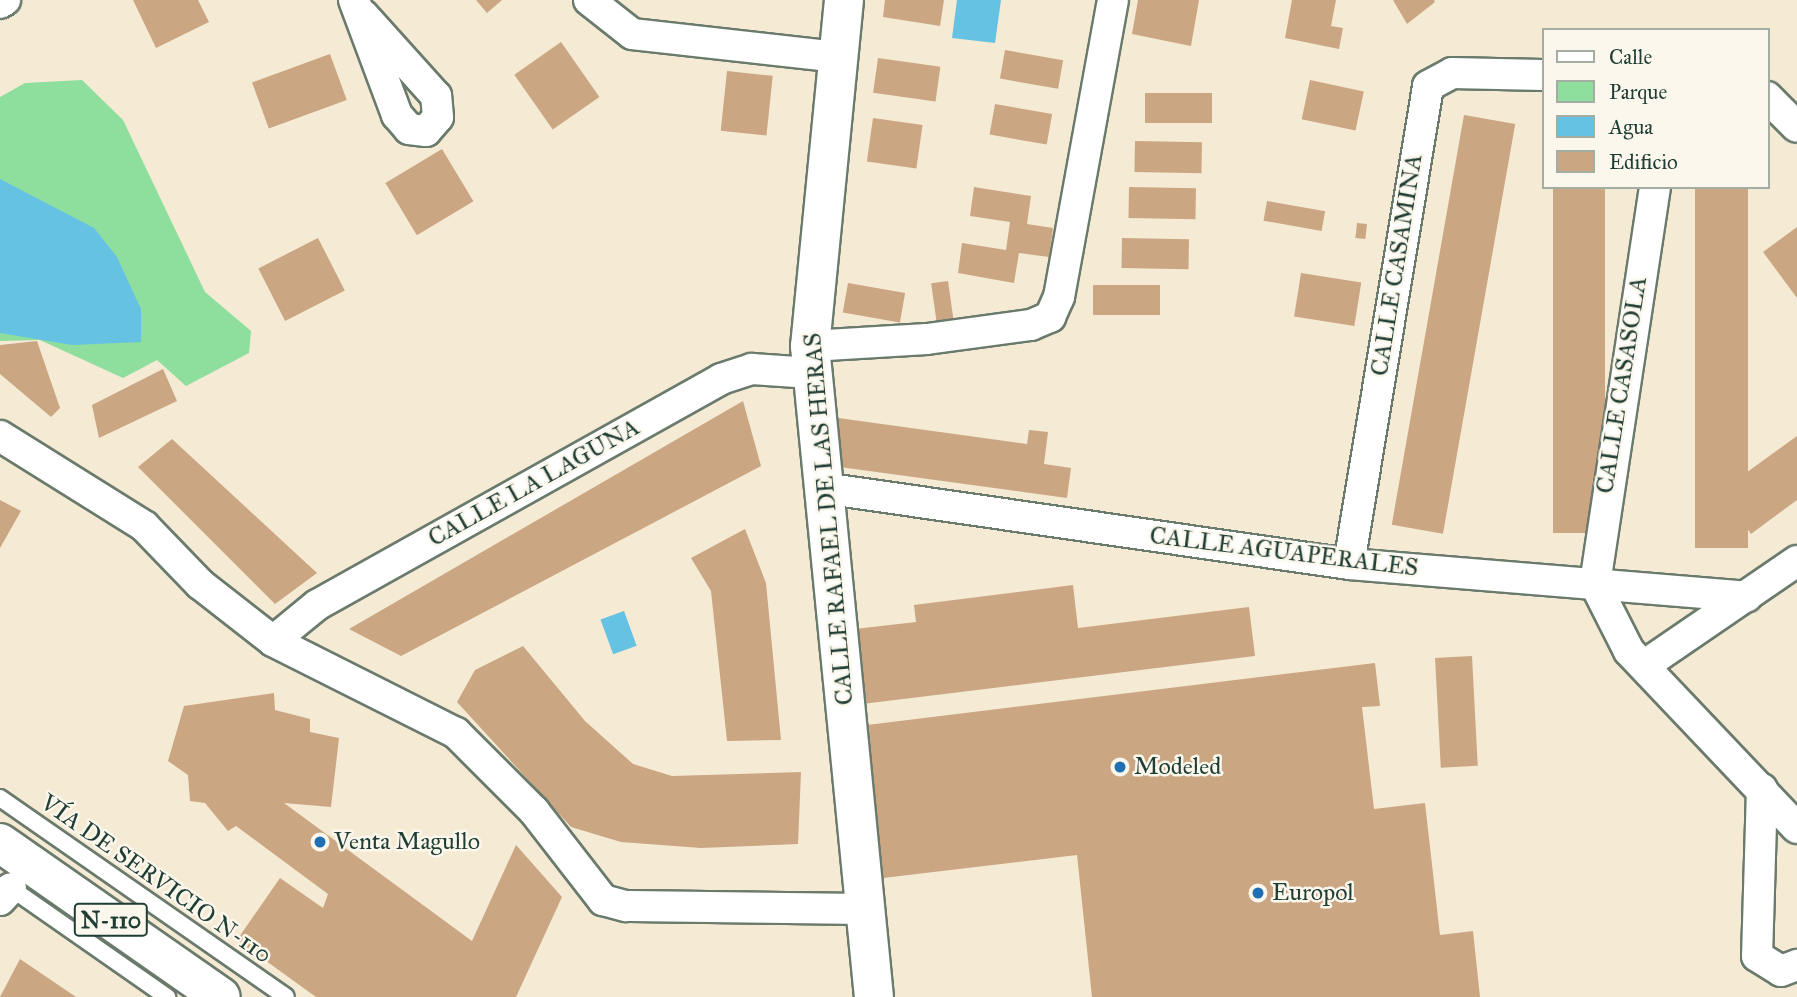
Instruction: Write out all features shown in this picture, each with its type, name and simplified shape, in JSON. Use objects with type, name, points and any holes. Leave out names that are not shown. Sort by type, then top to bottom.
[{"type":"main road","name":"CALLE RAFAEL DE LAS HERAS","points":[[844,0],[837,57],[818,355],[824,488],[868,909],[874,997]]},
{"type":"main road","name":"N-110","points":[[0,843],[221,997]]},
{"type":"street","points":[[0,3],[5,0]]},
{"type":"street","points":[[589,0],[632,34],[837,57]]},
{"type":"street","name":"CALLE RAFAEL DE LAS HERAS","points":[[818,355],[1031,325],[1049,317],[1059,297],[1113,0]]},
{"type":"street","name":"CALLE CASAMINA","points":[[1349,564],[1428,86],[1452,73],[1542,75]]},
{"type":"street","points":[[1769,99],[1797,127]]},
{"type":"street","name":"CALLE CASASOLA","points":[[1595,584],[1655,189]]},
{"type":"street","name":"CALLE LA LAGUNA","points":[[273,641],[317,605],[721,379],[752,369],[818,355]]},
{"type":"street","points":[[0,436],[144,526],[200,584],[273,641],[456,733],[534,811],[583,879],[614,905],[868,909]]},
{"type":"street","name":"CALLE AGUAPERALES","points":[[824,488],[1349,564],[1747,597]]},
{"type":"street","points":[[1645,665],[1797,561]]},
{"type":"street","points":[[1595,584],[1618,634],[1797,828]]},
{"type":"street","points":[[1649,589],[1676,615],[1677,644]]},
{"type":"street","points":[[1762,789],[1757,956],[1781,971],[1797,965]]},
{"type":"lane","name":"VÍA DE SERVICIO N-110","points":[[0,798],[286,997]]},
{"type":"lane","points":[[4,889],[167,997]]},
{"type":"green space","points":[[82,80],[123,120],[205,292],[251,331],[249,353],[186,386],[157,360],[123,378],[40,340],[0,341],[0,97],[25,83]]},
{"type":"water","points":[[957,0],[1001,0],[995,43],[952,38]]},
{"type":"water","points":[[0,179],[94,228],[117,257],[141,309],[141,342],[72,345],[0,333]]},
{"type":"water","points":[[624,611],[637,646],[613,654],[601,620]]},
{"type":"building","points":[[133,0],[198,0],[209,22],[156,48]]},
{"type":"building","points":[[476,0],[502,0],[487,13]]},
{"type":"building","points":[[885,0],[944,0],[940,26],[883,17]]},
{"type":"building","points":[[1138,0],[1199,0],[1191,46],[1132,34]]},
{"type":"building","points":[[1292,0],[1336,0],[1331,26],[1343,28],[1339,49],[1285,38]]},
{"type":"building","points":[[1393,0],[1434,0],[1435,2],[1407,24]]},
{"type":"building","points":[[561,42],[599,97],[553,130],[514,75]]},
{"type":"building","points":[[1005,50],[1063,60],[1058,89],[1000,79]]},
{"type":"building","points":[[330,54],[347,100],[269,128],[252,82]]},
{"type":"building","points":[[878,58],[940,67],[936,101],[873,93]]},
{"type":"building","points":[[727,71],[773,76],[766,135],[721,131]]},
{"type":"building","points":[[1310,80],[1364,91],[1355,131],[1302,119]]},
{"type":"building","points":[[1145,93],[1212,93],[1212,123],[1145,123]]},
{"type":"building","points":[[995,104],[1052,114],[1047,145],[990,135]]},
{"type":"building","points":[[1464,115],[1515,124],[1443,534],[1392,525]]},
{"type":"building","points":[[873,118],[923,125],[916,169],[867,162]]},
{"type":"building","points":[[1135,141],[1202,142],[1201,173],[1134,172]]},
{"type":"building","points":[[442,149],[473,201],[417,235],[385,183]]},
{"type":"building","points":[[974,187],[1031,196],[1027,224],[1053,228],[1049,257],[1019,253],[1014,283],[958,273],[962,243],[1006,250],[1010,222],[970,216]]},
{"type":"building","points":[[1129,187],[1196,188],[1195,219],[1128,218]]},
{"type":"building","points":[[1553,189],[1605,189],[1605,533],[1553,533]]},
{"type":"building","points":[[1695,189],[1748,189],[1748,548],[1695,548]]},
{"type":"building","points":[[1267,201],[1325,211],[1322,231],[1264,221]]},
{"type":"building","points":[[1357,223],[1367,224],[1365,239],[1355,238]]},
{"type":"building","points":[[1797,227],[1797,298],[1763,252]]},
{"type":"building","points":[[318,238],[345,291],[285,321],[258,268]]},
{"type":"building","points":[[1122,238],[1189,239],[1188,269],[1121,268]]},
{"type":"building","points":[[1301,273],[1361,283],[1354,326],[1294,316]]},
{"type":"building","points":[[948,281],[954,323],[937,325],[931,283]]},
{"type":"building","points":[[848,283],[905,293],[900,323],[843,313]]},
{"type":"building","points":[[1093,285],[1160,285],[1160,315],[1093,315]]},
{"type":"building","points":[[37,341],[60,408],[51,417],[0,374],[0,345]]},
{"type":"building","points":[[163,369],[177,401],[99,438],[92,405]]},
{"type":"building","points":[[743,401],[761,466],[401,656],[349,629]]},
{"type":"building","points":[[831,417],[1027,444],[1029,430],[1048,432],[1044,464],[1071,468],[1067,498],[825,465]]},
{"type":"building","points":[[1797,436],[1797,500],[1751,534],[1721,491]]},
{"type":"building","points":[[172,439],[317,573],[275,604],[138,467]]},
{"type":"building","points":[[0,500],[21,511],[0,548]]},
{"type":"building","points":[[745,529],[766,583],[781,740],[727,741],[711,591],[691,558]]},
{"type":"building","points":[[1073,585],[1078,628],[1249,607],[1255,656],[854,705],[846,630],[916,622],[914,605]]},
{"type":"building","points":[[523,646],[585,721],[633,764],[672,776],[801,772],[798,844],[701,848],[621,842],[571,827],[457,702],[475,670]]},
{"type":"building","points":[[1472,656],[1478,766],[1441,768],[1435,658]]},
{"type":"building","points":[[1375,663],[1380,706],[1362,707],[1374,809],[1425,803],[1440,935],[1473,931],[1480,997],[1092,997],[1077,855],[883,878],[867,725]]},
{"type":"building","points":[[274,693],[275,710],[310,719],[310,732],[339,738],[331,807],[284,803],[472,941],[516,845],[562,897],[516,997],[316,997],[237,940],[280,878],[323,908],[328,894],[236,826],[228,831],[205,803],[190,801],[188,775],[168,761],[184,706]]},
{"type":"building","points":[[20,959],[76,997],[0,997]]},
{"type":"place","name":"Modeled","points":[[1120,767]]},
{"type":"place","name":"Venta Magullo","points":[[320,842]]},
{"type":"place","name":"Europol","points":[[1258,893]]}]
